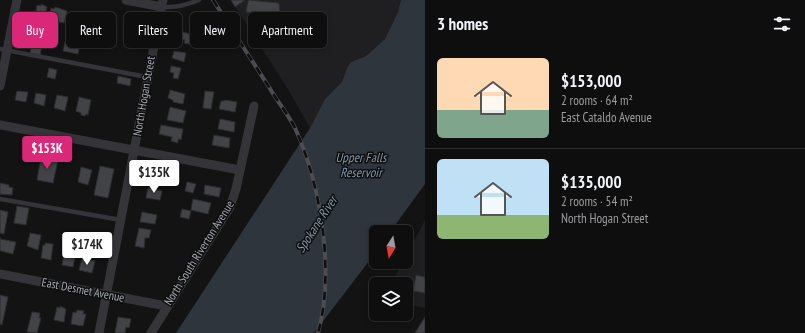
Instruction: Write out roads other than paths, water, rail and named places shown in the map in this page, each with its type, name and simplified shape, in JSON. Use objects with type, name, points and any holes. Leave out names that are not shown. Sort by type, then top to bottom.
[{"type":"street","points":[[0,86],[4,50],[17,0]]},
{"type":"street","points":[[126,0],[163,3]]},
{"type":"street","name":"North Hogan Street","points":[[99,333],[147,77],[163,3]]},
{"type":"street","name":"North South Riverton Avenue","points":[[151,333],[166,306],[227,214],[235,195],[254,106]]},
{"type":"street","points":[[0,125],[240,170]]},
{"type":"street","name":"East Desmet Avenue","points":[[0,274],[166,306]]},
{"type":"lane","points":[[163,3],[172,8],[199,0]]},
{"type":"lane","points":[[4,50],[147,77]]},
{"type":"lane","points":[[0,199],[121,220]]},
{"type":"water","name":"Upper Falls Reservoir","points":[[401,0],[425,0],[425,184],[395,225],[369,225],[369,261],[314,333],[176,333],[310,128],[325,99],[342,82],[351,62],[366,56],[385,39],[398,12]]},
{"type":"railway","points":[[213,0],[295,128],[312,176],[323,229],[325,256],[323,309],[318,333]]},
{"type":"water label","name":"Spokane River","points":[[316,224]]}]
